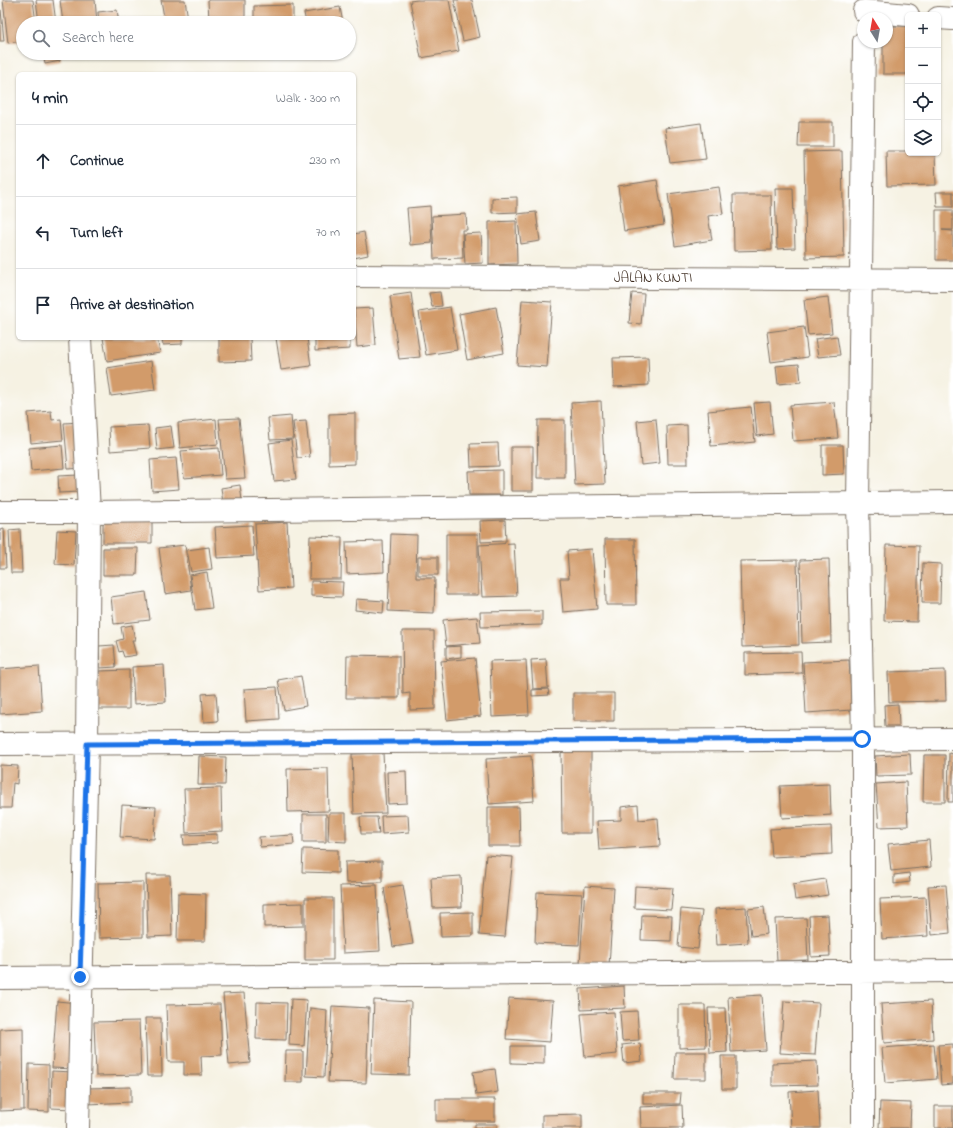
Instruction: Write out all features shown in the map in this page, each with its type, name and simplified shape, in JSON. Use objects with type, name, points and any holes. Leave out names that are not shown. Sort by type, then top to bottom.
[{"type":"street","points":[[863,10],[905,15]]},
{"type":"street","points":[[941,18],[953,19]]},
{"type":"street","points":[[862,1128],[862,739],[858,503],[864,48]]},
{"type":"street","name":"JALAN KUNTI","points":[[356,276],[953,280]]},
{"type":"street","points":[[78,1128],[80,977],[87,744],[90,512],[80,340]]},
{"type":"street","points":[[0,512],[953,502]]},
{"type":"street","points":[[0,744],[953,739]]},
{"type":"street","points":[[0,978],[862,973],[953,971]]},
{"type":"building","points":[[3,0],[33,0],[35,16],[16,16],[16,42],[8,43]]},
{"type":"building","points":[[36,0],[53,0],[55,16],[38,16]]},
{"type":"building","points":[[60,0],[95,0],[96,16],[62,16]]},
{"type":"building","points":[[161,0],[185,0],[188,16],[164,16]]},
{"type":"building","points":[[208,0],[245,0],[245,16],[209,16]]},
{"type":"building","points":[[449,0],[459,51],[421,58],[410,1]]},
{"type":"building","points":[[454,0],[472,0],[480,37],[463,41]]},
{"type":"building","points":[[293,5],[293,16],[254,16],[254,6]]},
{"type":"building","points":[[340,7],[342,16],[305,16],[304,13]]},
{"type":"building","points":[[1,10],[4,41],[0,41]]},
{"type":"building","points":[[117,10],[118,16],[98,16],[98,12]]},
{"type":"building","points":[[893,26],[905,26],[905,74],[883,74],[883,48],[893,48]]},
{"type":"building","points":[[44,60],[60,60],[60,61],[45,64]]},
{"type":"building","points":[[799,122],[833,122],[833,147],[798,147]]},
{"type":"building","points":[[701,123],[706,159],[670,163],[665,128]]},
{"type":"building","points":[[842,151],[844,257],[806,258],[804,152]]},
{"type":"building","points":[[886,151],[905,151],[905,156],[935,156],[936,185],[887,186]]},
{"type":"building","points":[[657,180],[664,225],[624,231],[618,186]]},
{"type":"building","points":[[719,187],[723,214],[708,216],[712,240],[675,246],[668,194]]},
{"type":"building","points":[[775,188],[793,188],[795,248],[777,249]]},
{"type":"building","points":[[936,192],[953,192],[953,207],[937,207]]},
{"type":"building","points":[[733,195],[771,195],[772,250],[734,251]]},
{"type":"building","points":[[517,197],[517,212],[492,213],[492,198]]},
{"type":"building","points":[[430,206],[432,243],[410,245],[407,208]]},
{"type":"building","points":[[936,210],[953,210],[953,230],[942,230],[953,231],[953,260],[936,260]]},
{"type":"building","points":[[536,212],[540,241],[521,244],[517,214]]},
{"type":"building","points":[[466,214],[467,230],[462,230],[463,258],[434,259],[432,216]]},
{"type":"building","points":[[516,221],[517,264],[489,265],[489,222]]},
{"type":"building","points":[[364,232],[368,255],[356,258],[356,234]]},
{"type":"building","points":[[481,233],[483,263],[465,264],[463,234]]},
{"type":"building","points":[[440,292],[442,306],[432,307],[429,293]]},
{"type":"building","points":[[411,293],[420,357],[399,359],[390,296]]},
{"type":"building","points":[[632,293],[644,294],[641,324],[629,323]]},
{"type":"building","points":[[828,297],[832,333],[808,335],[804,300]]},
{"type":"building","points":[[522,300],[552,302],[547,367],[517,365]]},
{"type":"building","points":[[450,307],[457,350],[426,355],[419,312]]},
{"type":"building","points":[[496,307],[504,353],[467,360],[459,314]]},
{"type":"building","points":[[373,308],[376,345],[357,347],[356,309]]},
{"type":"building","points":[[804,327],[808,357],[771,362],[767,332]]},
{"type":"building","points":[[837,336],[840,355],[818,357],[815,339]]},
{"type":"building","points":[[103,340],[157,340],[160,353],[107,361]]},
{"type":"building","points":[[162,340],[182,340],[182,344],[163,345]]},
{"type":"building","points":[[219,340],[250,340],[251,361],[219,362]]},
{"type":"building","points":[[276,340],[307,340],[311,366],[281,370]]},
{"type":"building","points":[[315,340],[350,340],[350,349],[315,351]]},
{"type":"building","points":[[648,357],[649,385],[614,387],[613,358]]},
{"type":"building","points":[[151,361],[155,390],[111,396],[107,368]]},
{"type":"building","points":[[799,364],[801,382],[778,384],[776,366]]},
{"type":"building","points":[[601,401],[605,484],[575,485],[571,403]]},
{"type":"building","points":[[770,402],[773,434],[757,436],[754,403]]},
{"type":"building","points":[[834,402],[838,438],[793,441],[790,405]]},
{"type":"building","points":[[751,407],[755,442],[711,446],[708,411]]},
{"type":"building","points":[[51,411],[52,420],[61,419],[63,440],[31,443],[28,413]]},
{"type":"building","points":[[355,413],[355,464],[329,465],[329,414]]},
{"type":"building","points":[[291,416],[293,439],[270,440],[268,418]]},
{"type":"building","points":[[239,418],[245,478],[225,479],[219,419]]},
{"type":"building","points":[[216,419],[218,444],[180,448],[178,423]]},
{"type":"building","points":[[656,419],[660,463],[641,465],[637,421]]},
{"type":"building","points":[[538,420],[565,420],[565,478],[537,478]]},
{"type":"building","points":[[306,421],[310,457],[297,458],[293,422]]},
{"type":"building","points":[[80,422],[84,468],[68,469],[64,423]]},
{"type":"building","points":[[148,425],[150,448],[110,451],[109,427]]},
{"type":"building","points":[[687,425],[688,464],[668,464],[667,426]]},
{"type":"building","points":[[171,426],[174,448],[157,450],[155,428]]},
{"type":"building","points":[[291,440],[296,479],[274,481],[269,443]]},
{"type":"building","points":[[498,443],[499,466],[471,467],[470,444]]},
{"type":"building","points":[[62,445],[64,468],[31,471],[29,448]]},
{"type":"building","points":[[822,445],[843,445],[844,474],[822,475]]},
{"type":"building","points":[[511,447],[533,447],[533,491],[511,491]]},
{"type":"building","points":[[219,448],[221,475],[184,478],[181,451]]},
{"type":"building","points":[[176,458],[179,489],[152,491],[150,460]]},
{"type":"building","points":[[502,470],[502,495],[469,495],[468,471]]},
{"type":"building","points":[[79,475],[79,492],[59,493],[58,476]]},
{"type":"building","points":[[240,485],[242,500],[223,503],[221,488]]},
{"type":"building","points":[[103,517],[152,517],[152,543],[103,543]]},
{"type":"building","points":[[505,520],[506,541],[481,542],[480,521]]},
{"type":"building","points":[[287,522],[291,588],[259,590],[255,524]]},
{"type":"building","points":[[252,525],[254,556],[217,558],[215,527]]},
{"type":"building","points":[[4,528],[6,568],[0,568],[0,529]]},
{"type":"building","points":[[20,529],[22,573],[11,573],[9,530]]},
{"type":"building","points":[[57,530],[76,531],[74,565],[55,564]]},
{"type":"building","points":[[391,534],[417,535],[416,578],[435,578],[434,613],[388,611]]},
{"type":"building","points":[[446,534],[478,534],[478,595],[446,595]]},
{"type":"building","points":[[310,536],[342,537],[341,579],[309,579]]},
{"type":"building","points":[[605,539],[635,539],[636,605],[606,605]]},
{"type":"building","points":[[383,541],[384,572],[347,574],[346,542]]},
{"type":"building","points":[[514,543],[517,596],[482,597],[479,545]]},
{"type":"building","points":[[185,545],[191,590],[165,594],[159,548]]},
{"type":"building","points":[[886,545],[919,546],[917,622],[884,621]]},
{"type":"building","points":[[209,547],[212,569],[191,572],[187,550]]},
{"type":"building","points":[[103,548],[138,548],[137,575],[103,575]]},
{"type":"building","points":[[592,549],[597,609],[563,612],[560,578],[569,578],[567,551]]},
{"type":"building","points":[[418,557],[438,557],[438,575],[418,575]]},
{"type":"building","points":[[829,559],[831,642],[802,643],[800,560]]},
{"type":"building","points":[[797,560],[799,645],[742,647],[740,561]]},
{"type":"building","points":[[923,563],[941,564],[940,603],[922,603]]},
{"type":"building","points":[[207,572],[212,608],[195,610],[190,575]]},
{"type":"building","points":[[311,581],[343,582],[342,597],[311,596]]},
{"type":"building","points":[[146,592],[150,620],[114,624],[111,597]]},
{"type":"building","points":[[356,599],[384,601],[383,613],[355,610]]},
{"type":"building","points":[[542,611],[542,625],[481,627],[480,612]]},
{"type":"building","points":[[477,617],[480,643],[446,646],[443,620]]},
{"type":"building","points":[[132,625],[135,640],[132,640],[136,655],[124,657],[122,651],[119,652],[116,641],[123,639],[121,627]]},
{"type":"building","points":[[402,631],[434,631],[435,709],[410,710],[410,693],[403,694]]},
{"type":"building","points":[[114,645],[116,667],[100,668],[99,646]]},
{"type":"building","points":[[461,646],[461,657],[446,659],[446,647]]},
{"type":"building","points":[[801,652],[802,673],[745,675],[745,653]]},
{"type":"building","points":[[347,655],[399,656],[399,698],[346,698]]},
{"type":"building","points":[[475,658],[481,716],[447,720],[441,661]]},
{"type":"building","points":[[546,659],[548,688],[533,689],[531,660]]},
{"type":"building","points":[[526,660],[529,715],[492,717],[490,661]]},
{"type":"building","points":[[849,660],[852,710],[806,713],[803,662]]},
{"type":"building","points":[[164,665],[166,702],[134,704],[132,667]]},
{"type":"building","points":[[39,666],[42,711],[0,714],[0,669]]},
{"type":"building","points":[[129,670],[129,709],[98,709],[99,671]]},
{"type":"building","points":[[945,670],[946,701],[889,702],[888,672]]},
{"type":"building","points":[[301,676],[306,706],[284,710],[278,680]]},
{"type":"building","points":[[277,687],[279,719],[246,721],[244,689]]},
{"type":"building","points":[[548,689],[549,695],[532,696],[532,690]]},
{"type":"building","points":[[216,693],[218,721],[204,722],[202,694]]},
{"type":"building","points":[[573,693],[614,693],[614,721],[573,721]]},
{"type":"building","points":[[898,704],[899,726],[885,726],[884,705]]},
{"type":"building","points":[[561,748],[591,748],[591,833],[562,833]]},
{"type":"building","points":[[383,753],[386,813],[354,814],[352,754]]},
{"type":"building","points":[[949,753],[953,754],[953,802],[948,802]]},
{"type":"building","points":[[910,754],[911,775],[876,776],[875,756]]},
{"type":"building","points":[[924,755],[945,755],[945,802],[923,802]]},
{"type":"building","points":[[199,756],[226,757],[225,785],[198,785]]},
{"type":"building","points":[[531,756],[534,801],[489,804],[486,759]]},
{"type":"building","points":[[0,765],[18,766],[17,784],[13,783],[11,808],[0,808]]},
{"type":"building","points":[[328,768],[329,811],[288,812],[287,769]]},
{"type":"building","points":[[406,771],[407,803],[388,804],[387,772]]},
{"type":"building","points":[[906,782],[908,826],[879,827],[876,784]]},
{"type":"building","points":[[830,784],[831,815],[782,818],[780,786]]},
{"type":"building","points":[[221,788],[222,831],[186,833],[184,789]]},
{"type":"building","points":[[122,805],[156,807],[154,839],[120,837]]},
{"type":"building","points":[[638,805],[639,820],[658,818],[660,846],[599,850],[597,821],[621,820],[621,807]]},
{"type":"building","points":[[488,807],[519,807],[520,846],[488,846]]},
{"type":"building","points":[[329,813],[346,813],[346,842],[328,841]]},
{"type":"building","points":[[303,814],[326,814],[326,842],[303,842]]},
{"type":"building","points":[[408,815],[409,832],[382,834],[381,816]]},
{"type":"building","points":[[360,817],[377,817],[379,834],[361,834]]},
{"type":"building","points":[[831,826],[832,854],[772,857],[770,829]]},
{"type":"building","points":[[217,834],[217,843],[184,845],[183,835]]},
{"type":"building","points":[[293,835],[294,844],[260,847],[259,837]]},
{"type":"building","points":[[929,840],[931,867],[891,871],[888,844]]},
{"type":"building","points":[[303,849],[338,850],[338,873],[302,872]]},
{"type":"building","points":[[486,855],[513,857],[505,937],[479,935]]},
{"type":"building","points":[[382,861],[382,882],[346,883],[345,862]]},
{"type":"building","points":[[909,873],[910,882],[894,884],[894,875]]},
{"type":"building","points":[[146,875],[170,875],[172,936],[148,937]]},
{"type":"building","points":[[461,876],[462,907],[433,908],[431,878]]},
{"type":"building","points":[[825,879],[828,895],[795,900],[793,884]]},
{"type":"building","points":[[143,882],[143,937],[99,938],[98,883]]},
{"type":"building","points":[[377,885],[380,951],[343,953],[340,886]]},
{"type":"building","points":[[403,885],[413,944],[393,947],[384,888]]},
{"type":"building","points":[[946,885],[950,933],[932,935],[928,886]]},
{"type":"building","points":[[585,886],[614,888],[609,966],[580,964]]},
{"type":"building","points":[[635,886],[673,888],[671,910],[634,908]]},
{"type":"building","points":[[537,892],[582,894],[579,945],[535,943]]},
{"type":"building","points":[[178,893],[206,894],[205,941],[177,941]]},
{"type":"building","points":[[926,897],[928,936],[882,939],[880,899]]},
{"type":"building","points":[[305,898],[333,898],[333,960],[305,960]]},
{"type":"building","points":[[303,903],[303,926],[264,927],[264,904]]},
{"type":"building","points":[[746,907],[748,943],[717,945],[715,909]]},
{"type":"building","points":[[764,907],[767,934],[751,936],[748,909]]},
{"type":"building","points":[[681,909],[702,911],[698,949],[678,947]]},
{"type":"building","points":[[473,912],[473,936],[441,937],[440,913]]},
{"type":"building","points":[[642,915],[672,916],[671,941],[641,940]]},
{"type":"building","points":[[828,915],[830,956],[811,957],[809,916]]},
{"type":"building","points":[[806,918],[808,960],[777,961],[775,919]]},
{"type":"building","points":[[624,986],[625,1008],[581,1010],[580,989]]},
{"type":"building","points":[[244,993],[250,1063],[229,1065],[223,994]]},
{"type":"building","points":[[762,995],[766,1050],[731,1052],[728,997]]},
{"type":"building","points":[[509,998],[553,1001],[550,1042],[506,1039]]},
{"type":"building","points":[[291,999],[307,1000],[304,1046],[289,1045]]},
{"type":"building","points":[[374,1000],[411,1002],[409,1075],[371,1074]]},
{"type":"building","points":[[57,1001],[78,1003],[74,1069],[52,1068]]},
{"type":"building","points":[[784,1001],[819,1003],[815,1055],[780,1053]]},
{"type":"building","points":[[931,1001],[933,1039],[884,1043],[881,1004]]},
{"type":"building","points":[[257,1002],[287,1003],[286,1040],[256,1039]]},
{"type":"building","points":[[220,1004],[222,1055],[201,1056],[202,1075],[184,1075],[184,1062],[168,1062],[166,1005]]},
{"type":"building","points":[[679,1005],[705,1005],[706,1047],[679,1048]]},
{"type":"building","points":[[332,1006],[369,1008],[366,1083],[328,1082]]},
{"type":"building","points":[[310,1008],[327,1010],[324,1077],[306,1076]]},
{"type":"building","points":[[708,1008],[725,1008],[727,1052],[710,1053]]},
{"type":"building","points":[[637,1011],[639,1040],[622,1041],[620,1012]]},
{"type":"building","points":[[614,1012],[617,1054],[585,1057],[581,1014]]},
{"type":"building","points":[[145,1018],[161,1018],[162,1076],[147,1076]]},
{"type":"building","points":[[139,1021],[141,1075],[96,1076],[94,1022]]},
{"type":"building","points":[[23,1028],[24,1110],[0,1111],[0,1029]]},
{"type":"building","points":[[640,1043],[642,1061],[624,1063],[622,1045]]},
{"type":"building","points":[[934,1044],[937,1079],[885,1083],[882,1048]]},
{"type":"building","points":[[953,1044],[953,1084],[941,1085],[938,1045]]},
{"type":"building","points":[[511,1046],[544,1046],[544,1064],[511,1063]]},
{"type":"building","points":[[286,1051],[303,1051],[303,1082],[285,1082]]},
{"type":"building","points":[[675,1052],[706,1052],[706,1079],[674,1079]]},
{"type":"building","points":[[721,1056],[736,1056],[736,1089],[722,1089]]},
{"type":"building","points":[[817,1061],[818,1085],[772,1086],[772,1063]]},
{"type":"building","points":[[29,1064],[49,1065],[49,1112],[28,1111]]},
{"type":"building","points":[[495,1069],[498,1092],[476,1095],[473,1072]]},
{"type":"building","points":[[52,1071],[73,1072],[73,1109],[51,1108]]},
{"type":"building","points":[[131,1087],[131,1102],[88,1104],[87,1088]]},
{"type":"building","points":[[818,1090],[820,1128],[791,1128],[789,1092]]},
{"type":"building","points":[[643,1093],[681,1093],[680,1104],[643,1104]]},
{"type":"building","points":[[436,1099],[495,1099],[495,1121],[436,1121]]},
{"type":"building","points":[[880,1102],[911,1103],[910,1128],[879,1128]]},
{"type":"building","points":[[682,1105],[683,1128],[641,1128],[640,1107]]},
{"type":"building","points":[[935,1106],[953,1106],[953,1128],[935,1128]]},
{"type":"building","points":[[582,1114],[582,1128],[542,1128],[542,1115]]},
{"type":"building","points":[[475,1124],[497,1124],[497,1128],[475,1128]]},
{"type":"route","points":[[80,977],[87,744],[862,739]]}]
